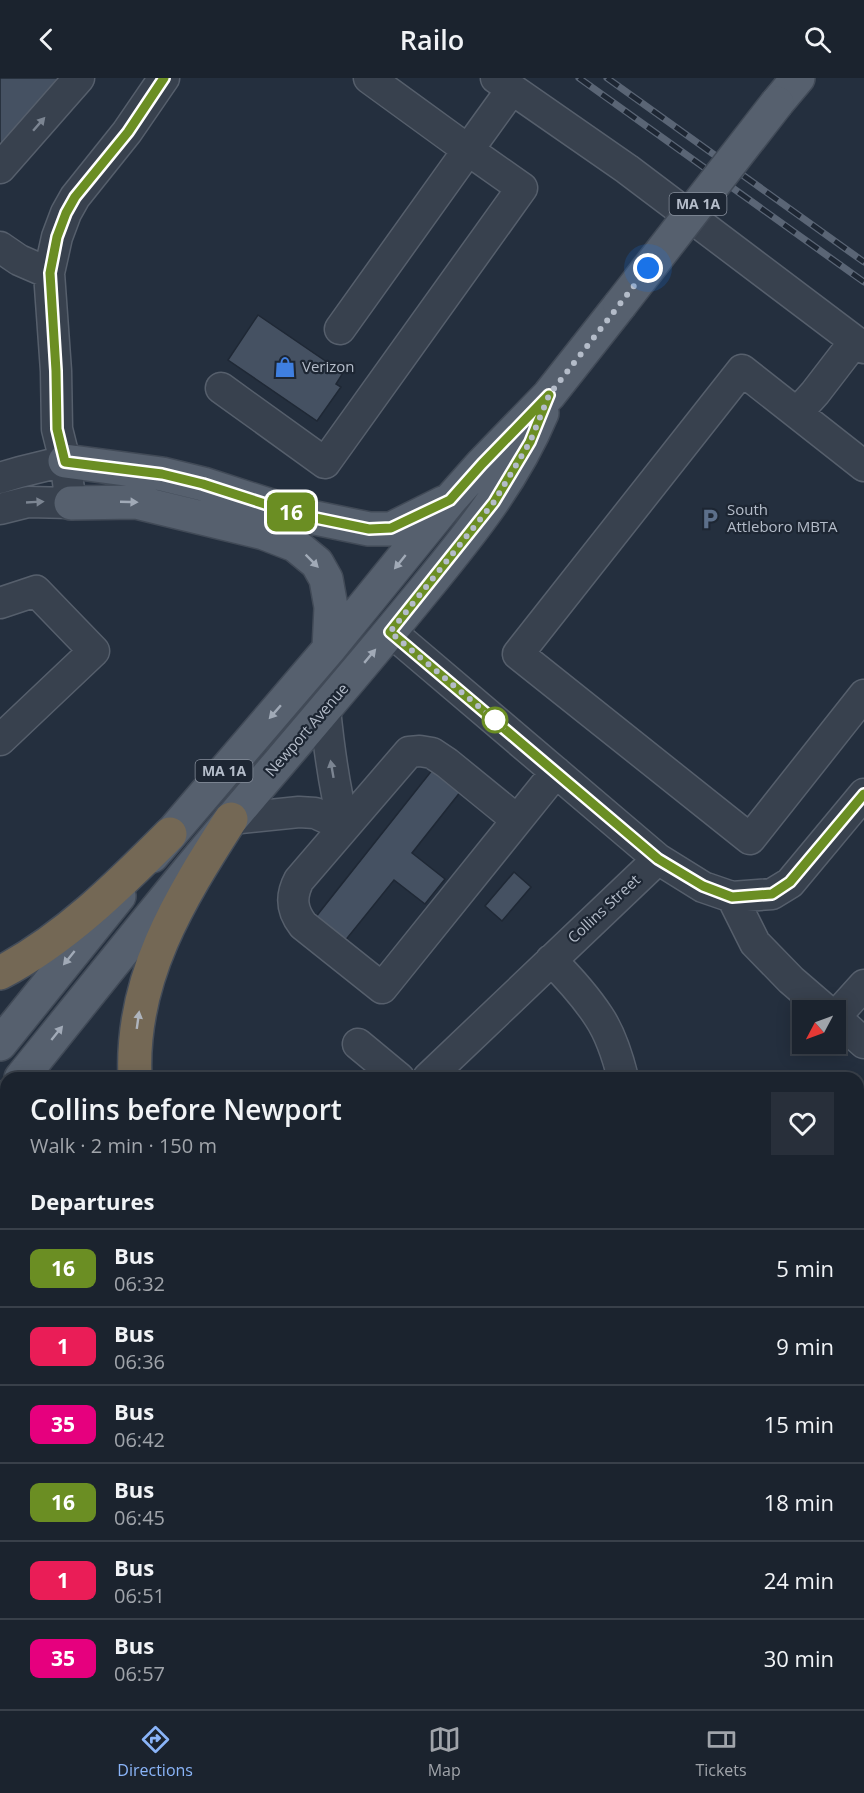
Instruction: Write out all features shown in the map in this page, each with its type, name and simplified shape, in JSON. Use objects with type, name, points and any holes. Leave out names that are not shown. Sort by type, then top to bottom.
[{"type":"highway","points":[[135,1072],[139,1009],[155,956],[188,887],[231,819]]},
{"type":"highway","points":[[0,973],[21,963],[65,931],[127,877],[170,834]]},
{"type":"main road","name":"Newport Avenue","points":[[0,1044],[170,834],[329,649],[450,500],[549,395],[798,78]]},
{"type":"main road","name":"Newport Avenue","points":[[26,1072],[231,819],[390,632],[494,502],[530,442],[549,395]]},
{"type":"main road","points":[[65,462],[162,474],[203,484],[296,514],[369,529],[391,528],[450,500]]},
{"type":"main road","points":[[71,503],[136,502],[264,533],[295,545],[317,563],[326,579],[332,607],[329,649]]},
{"type":"street","points":[[0,168],[79,78]]},
{"type":"street","points":[[0,509],[28,502],[71,503],[57,429],[50,273],[57,237],[75,197],[128,132],[164,78]]},
{"type":"street","points":[[221,388],[325,463],[522,188],[369,78]]},
{"type":"street","points":[[340,329],[468,150],[504,83],[627,169],[859,344],[797,413]]},
{"type":"street","points":[[0,247],[19,260],[50,273]]},
{"type":"street","points":[[864,466],[742,370],[518,654],[750,839],[864,695]]},
{"type":"street","points":[[0,478],[20,471],[65,462]]},
{"type":"street","points":[[0,603],[36,591],[94,651],[0,740]]},
{"type":"street","points":[[390,632],[658,859],[703,886],[732,897],[772,894],[790,882],[864,794]]},
{"type":"street","points":[[326,709],[331,765],[344,826]]},
{"type":"street","points":[[517,820],[432,753],[409,752],[299,880],[293,896],[296,916],[303,925],[382,988],[556,772]]},
{"type":"street","points":[[231,819],[299,812],[315,813],[344,826]]},
{"type":"street","name":"Collins Street","points":[[434,1072],[658,859]]},
{"type":"street","points":[[732,897],[755,943],[814,1000]]},
{"type":"street","points":[[551,960],[567,976],[600,1018],[617,1055],[621,1072]]},
{"type":"street","points":[[846,1006],[864,985]]},
{"type":"street","points":[[846,1026],[864,1043]]},
{"type":"street","points":[[358,1044],[392,1072]]},
{"type":"building","points":[[0,78],[68,78],[0,157]]},
{"type":"building","name":"Verizon","points":[[258,315],[343,373],[336,384],[341,387],[317,421],[228,360]]},
{"type":"building","points":[[437,764],[465,786],[412,853],[445,879],[425,904],[394,880],[340,947],[311,923]]},
{"type":"building","points":[[514,872],[531,887],[502,921],[485,906]]},
{"type":"railway","points":[[579,78],[864,282]]},
{"type":"railway","points":[[607,78],[864,262]]},
{"type":"bus line","name":"16","points":[[164,78],[128,132],[75,197],[57,237],[50,273],[57,429],[65,462],[162,474],[203,484],[296,514],[369,529],[391,528],[450,500],[549,395],[530,442],[494,502],[390,632],[658,859],[703,886],[732,897],[772,894],[790,882],[864,794]]},
{"type":"place","name":"Verizon","points":[[285,367]]},
{"type":"place","name":"South Attleboro MBTA","points":[[710,519]]},
{"type":"route","points":[[495,720],[503,727],[390,632],[494,502],[530,442],[549,395],[648,268]]}]
